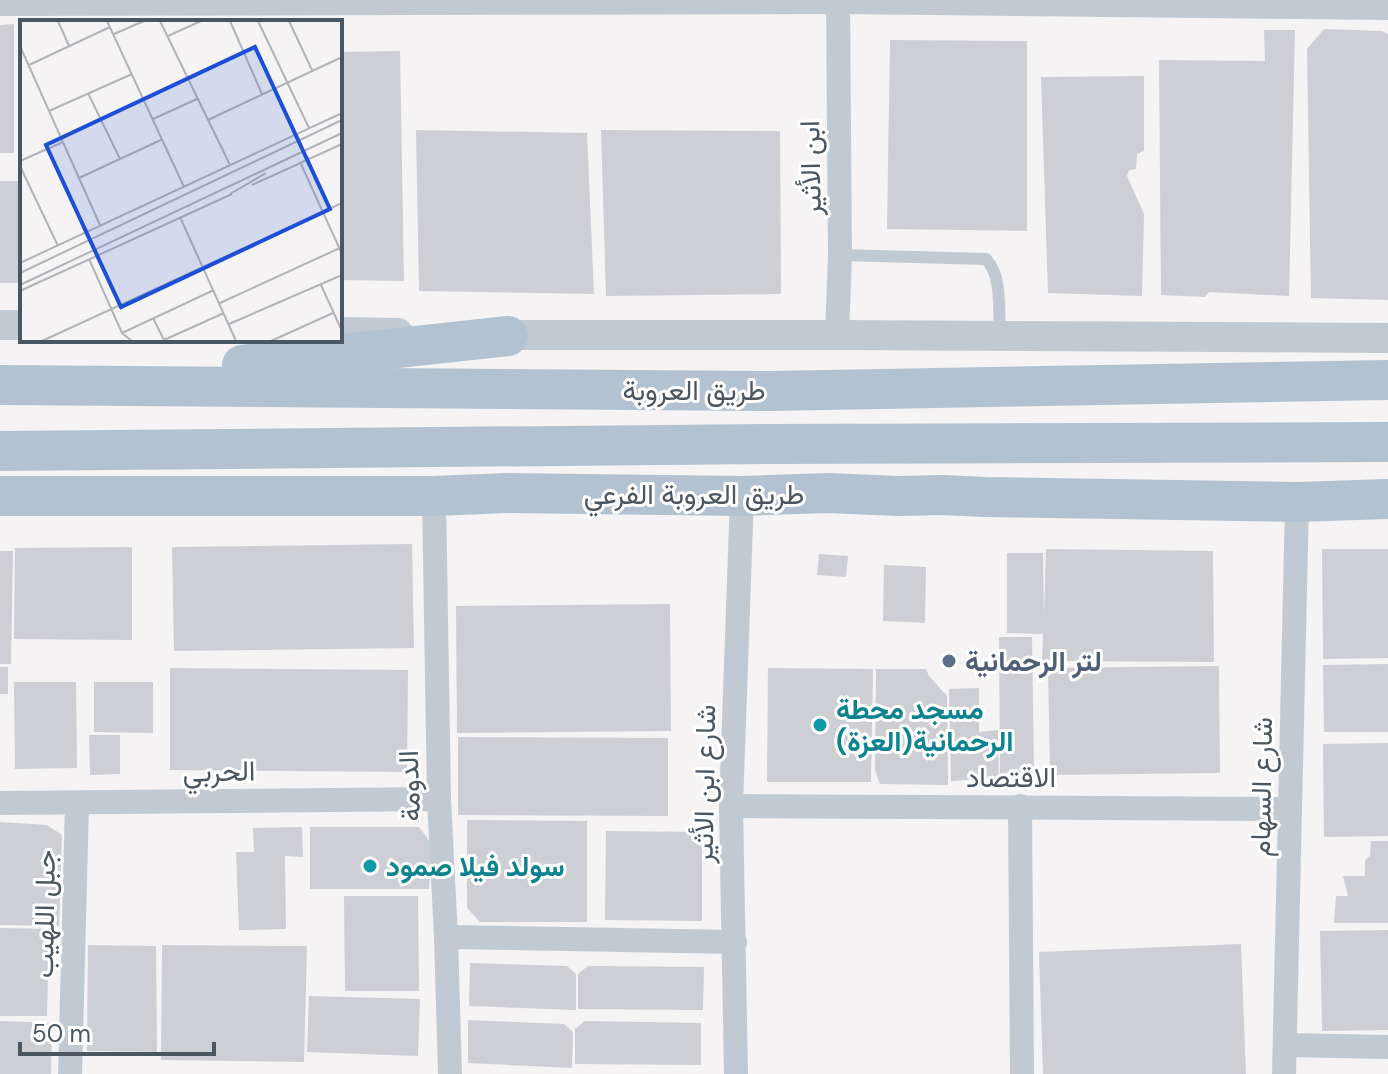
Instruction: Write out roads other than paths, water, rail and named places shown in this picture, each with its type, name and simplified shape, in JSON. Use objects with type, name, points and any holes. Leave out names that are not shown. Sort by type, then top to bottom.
[{"type":"main road","points":[[60,385],[508,336]]},
{"type":"main road","name":"طريق العروبة","points":[[0,385],[770,391],[1388,380]]},
{"type":"main road","name":"طريق العروبة","points":[[0,451],[1388,442]]},
{"type":"main road","name":"طريق العروبة الفرعي","points":[[0,496],[434,496],[507,493],[742,496],[828,493],[1297,502],[1388,499]]},
{"type":"street","points":[[0,4],[47,9],[838,1],[1388,8]]},
{"type":"street","name":"ابن الأثير","points":[[837,335],[840,255],[838,1]]},
{"type":"street","points":[[342,332],[508,336],[1388,338]]},
{"type":"street","name":"الدومة","points":[[434,496],[439,799],[450,1074]]},
{"type":"street","name":"شارع ابن الأثير","points":[[736,1074],[731,806],[742,496]]},
{"type":"street","name":"شارع السهام","points":[[1284,1074],[1297,502]]},
{"type":"street","name":"الحربي","points":[[0,803],[439,799]]},
{"type":"street","name":"جبل اللهيب","points":[[70,1074],[77,803]]},
{"type":"street","name":"الاقتصاد","points":[[731,806],[1290,809]]},
{"type":"street","points":[[1020,806],[1022,1074]]},
{"type":"street","points":[[446,937],[735,942]]},
{"type":"street","points":[[1285,1045],[1388,1047]]},
{"type":"lane","points":[[840,255],[986,259],[996,277],[1000,337]]},
{"type":"place","name":"لتر الرحمانية","points":[[949,661]]},
{"type":"place","name":"مسجد محطة الرحمانية(العزة)","points":[[820,725]]},
{"type":"place","name":"سولد فيلا صمود","points":[[370,866]]}]
